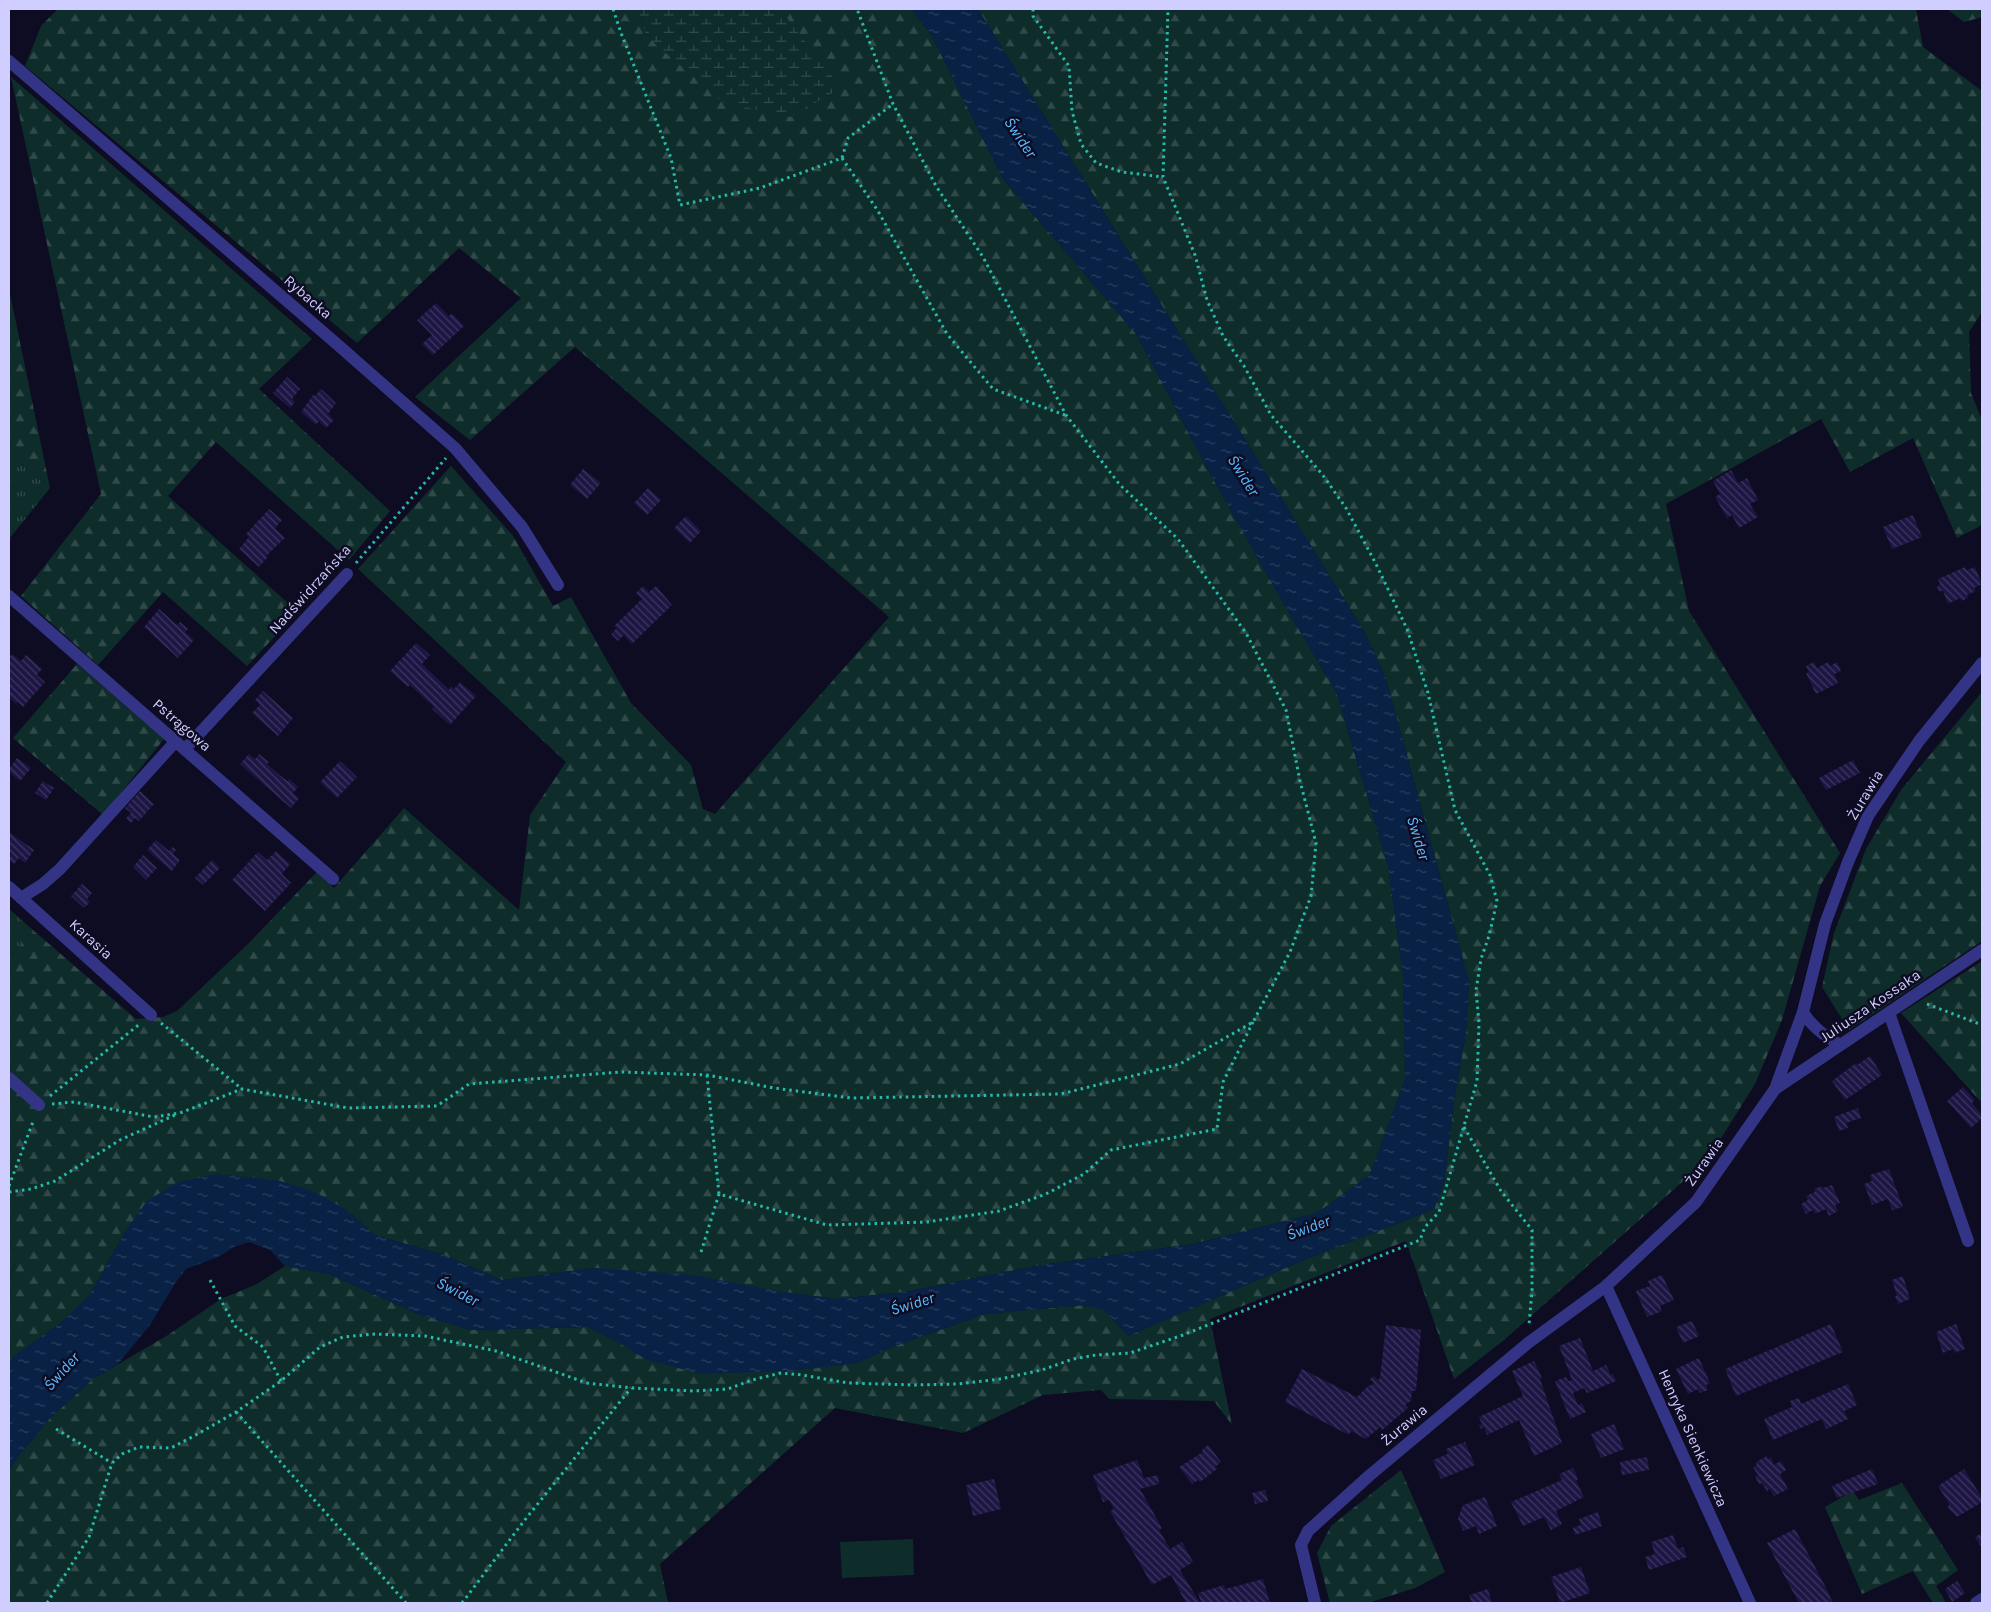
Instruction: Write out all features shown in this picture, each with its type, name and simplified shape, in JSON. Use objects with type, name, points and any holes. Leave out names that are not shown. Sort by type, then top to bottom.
[{"type":"street","name":"Rybacka","points":[[9,61],[455,448],[522,527],[558,585]]},
{"type":"street","name":"Nadświdrzańska","points":[[21,898],[42,884],[60,868],[347,574]]},
{"type":"street","name":"Pstrągowa","points":[[9,596],[333,879]]},
{"type":"street","name":"Żurawia","points":[[1315,1603],[1303,1562],[1300,1544],[1308,1531],[1324,1514],[1528,1343],[1606,1286],[1696,1202],[1775,1089],[1803,1012],[1825,924],[1848,862],[1868,816],[1919,741],[1982,663]]},
{"type":"street","name":"Karasia","points":[[9,887],[151,1014]]},
{"type":"street","name":"Juliusza Kossaka","points":[[1775,1089],[1982,950]]},
{"type":"street","points":[[1803,1012],[1823,1035],[1840,1045]]},
{"type":"street","points":[[1889,1013],[1968,1241]]},
{"type":"street","points":[[9,1078],[39,1105]]},
{"type":"street","name":"Henryka Sienkiewicza","points":[[1606,1286],[1750,1603]]},
{"type":"street","points":[[1976,1603],[1982,1599]]},
{"type":"path","points":[[613,9],[621,34],[671,158],[680,205],[760,188],[842,158]]},
{"type":"path","points":[[719,1194],[827,1226],[927,1222],[999,1212],[1046,1194],[1084,1174],[1111,1150],[1217,1130],[1223,1082],[1252,1022],[1290,952],[1311,896],[1316,843],[1300,781],[1286,710],[1246,633],[1178,539],[1120,485],[1066,415],[983,257],[936,186],[893,104],[857,9]]},
{"type":"path","points":[[1033,9],[1034,16],[1069,66],[1072,111],[1081,144],[1096,164],[1122,172],[1163,177]]},
{"type":"path","points":[[47,1603],[89,1537],[112,1463],[122,1454],[139,1447],[171,1448],[236,1412],[281,1381],[320,1347],[342,1336],[375,1334],[425,1336],[496,1350],[586,1383],[632,1388],[694,1391],[728,1389],[752,1380],[782,1373],[848,1383],[957,1384],[1000,1379],[1042,1370],[1073,1359],[1089,1356],[1130,1352],[1183,1335],[1420,1240],[1425,1228],[1439,1212],[1477,1081],[1479,1023],[1476,990],[1481,959],[1489,936],[1497,901],[1490,875],[1455,810],[1428,693],[1403,621],[1376,564],[1346,508],[1322,474],[1271,414],[1244,366],[1223,336],[1207,300],[1195,255],[1163,177],[1168,9]]},
{"type":"path","points":[[842,158],[848,138],[893,104]]},
{"type":"path","points":[[842,158],[878,211],[947,334],[993,389],[1066,415]]},
{"type":"path","name":"Nadświdrzańska","points":[[347,574],[455,448]]},
{"type":"path","points":[[1908,999],[1930,1004],[1982,1025]]},
{"type":"path","points":[[9,1186],[39,1105],[151,1014],[242,1089],[348,1108],[437,1106],[468,1084],[621,1072],[707,1075],[774,1088],[851,1098],[1061,1094],[1180,1064],[1252,1022]]},
{"type":"path","points":[[701,1252],[719,1194],[707,1075]]},
{"type":"path","points":[[9,1192],[32,1189],[55,1181],[120,1140],[180,1113],[242,1089]]},
{"type":"path","points":[[39,1105],[74,1102],[154,1117],[180,1113]]},
{"type":"path","points":[[1464,1127],[1501,1191],[1532,1230],[1532,1292],[1528,1343]]},
{"type":"path","points":[[210,1280],[235,1326],[263,1347],[281,1381]]},
{"type":"path","points":[[462,1603],[524,1521],[632,1388]]},
{"type":"path","points":[[236,1412],[406,1603]]},
{"type":"path","points":[[56,1429],[112,1463]]},
{"type":"green space","points":[[58,9],[638,9],[646,36],[792,27],[780,9],[911,9],[932,36],[1003,179],[1137,335],[1208,470],[1337,694],[1388,866],[1403,974],[1405,1079],[1370,1175],[1317,1213],[1193,1244],[1041,1265],[905,1292],[835,1299],[595,1268],[502,1280],[444,1255],[375,1235],[345,1209],[126,1230],[89,1296],[62,1322],[14,1356],[9,1364],[9,1279],[19,1253],[9,1244],[9,957],[34,931],[136,1019],[163,1017],[177,1011],[251,941],[317,872],[334,888],[404,808],[519,910],[530,815],[566,762],[358,569],[451,466],[513,536],[553,606],[571,597],[631,703],[691,765],[703,809],[715,814],[889,617],[575,347],[470,440],[415,397],[521,298],[459,248],[357,343],[25,66],[41,26]]},
{"type":"green space","points":[[638,9],[780,9],[841,88],[791,117],[724,103],[646,36]]},
{"type":"green space","points":[[978,9],[1916,9],[1923,47],[1982,91],[1982,312],[1969,332],[1971,393],[1982,420],[1982,525],[1957,538],[1913,438],[1850,472],[1821,419],[1666,504],[1689,611],[1840,853],[1820,886],[1782,1020],[1755,1084],[1713,1151],[1698,1168],[1504,1340],[1454,1379],[1406,1241],[1210,1319],[1232,1425],[1214,1401],[1109,1399],[1101,1390],[1043,1395],[963,1433],[835,1408],[660,1564],[668,1603],[9,1603],[9,1470],[20,1454],[51,1417],[93,1379],[168,1335],[221,1299],[257,1284],[285,1266],[329,1274],[418,1314],[471,1330],[588,1327],[614,1340],[858,1363],[889,1348],[985,1314],[1083,1305],[1103,1309],[1128,1336],[1299,1262],[1434,1209],[1444,1183],[1455,1094],[1466,1033],[1469,981],[1386,679],[1367,636]]},
{"type":"green space","points":[[1947,9],[1982,9],[1982,17],[1964,22]]},
{"type":"green space","points":[[11,77],[312,339],[259,389],[390,511],[349,560],[216,442],[168,496],[298,612],[247,666],[163,592],[98,665],[21,596],[101,494]]},
{"type":"green space","points":[[9,289],[50,488],[9,453]]},
{"type":"green space","points":[[9,453],[50,488],[9,539]]},
{"type":"green space","points":[[77,664],[164,739],[103,815],[13,738]]},
{"type":"green space","points":[[1982,692],[1982,941],[1849,1030],[1822,987],[1834,933],[1866,849],[1901,790]]},
{"type":"green space","points":[[9,909],[34,931],[9,957]]},
{"type":"green space","points":[[1982,961],[1982,1103],[1901,1013]]},
{"type":"green space","points":[[9,1244],[19,1253],[9,1279]]},
{"type":"green space","points":[[1401,1470],[1445,1572],[1415,1588],[1368,1603],[1330,1603],[1317,1553],[1331,1526]]},
{"type":"green space","points":[[1902,1483],[1958,1570],[1936,1586],[1946,1603],[1933,1603],[1913,1571],[1862,1594],[1825,1507],[1853,1491],[1859,1500]]},
{"type":"green space","points":[[913,1539],[914,1575],[842,1578],[840,1542]]},
{"type":"water","name":"Świder","points":[[911,9],[978,9],[1367,636],[1386,679],[1469,981],[1466,1033],[1455,1094],[1444,1183],[1434,1209],[1299,1262],[1128,1336],[1103,1309],[1083,1305],[985,1314],[889,1348],[858,1363],[792,1371],[701,1374],[647,1360],[588,1327],[471,1330],[418,1314],[329,1274],[285,1266],[270,1250],[249,1242],[234,1247],[218,1257],[186,1269],[150,1325],[118,1364],[93,1379],[51,1417],[9,1470],[9,1364],[14,1356],[62,1322],[89,1296],[126,1230],[147,1201],[178,1182],[217,1174],[277,1180],[313,1191],[345,1209],[375,1235],[444,1255],[502,1280],[595,1268],[694,1275],[772,1290],[835,1299],[905,1292],[1041,1265],[1194,1244],[1317,1213],[1370,1175],[1405,1079],[1403,974],[1388,866],[1337,694],[1208,470],[1137,335],[1003,179],[932,36]]},
{"type":"building","points":[[436,303],[449,316],[452,313],[464,326],[433,355],[422,344],[432,335],[417,320]]},
{"type":"building","points":[[287,377],[300,389],[292,399],[295,402],[290,408],[273,393]]},
{"type":"building","points":[[321,389],[336,403],[328,414],[334,420],[326,428],[319,421],[316,425],[301,412],[313,395],[315,396]]},
{"type":"building","points":[[583,469],[601,483],[587,499],[570,485]]},
{"type":"building","points":[[1731,470],[1738,483],[1747,478],[1758,500],[1750,504],[1758,517],[1739,528],[1732,515],[1727,518],[1715,497],[1720,494],[1713,481]]},
{"type":"building","points":[[648,488],[661,500],[647,515],[634,503]]},
{"type":"building","points":[[269,509],[282,520],[275,528],[285,538],[266,556],[268,557],[259,567],[239,549],[249,537],[246,534]]},
{"type":"building","points":[[1913,515],[1922,537],[1892,549],[1883,527]]},
{"type":"building","points":[[686,516],[701,531],[690,543],[674,528]]},
{"type":"building","points":[[1965,567],[1967,570],[1975,567],[1982,584],[1974,588],[1976,591],[1967,595],[1968,598],[1961,601],[1960,598],[1948,604],[1943,591],[1939,591],[1937,587],[1940,584],[1938,579]]},
{"type":"building","points":[[643,586],[649,592],[656,586],[672,605],[632,644],[624,635],[618,641],[611,634],[617,628],[614,626],[642,599],[636,593]]},
{"type":"building","points":[[159,609],[177,625],[180,622],[188,629],[185,632],[194,640],[178,658],[144,627]]},
{"type":"building","points":[[416,643],[430,655],[422,664],[449,690],[451,686],[454,689],[460,682],[476,696],[450,725],[410,685],[408,687],[390,671]]},
{"type":"building","points":[[12,654],[21,661],[26,655],[42,669],[37,675],[45,682],[23,707],[18,702],[16,704],[9,697],[9,658]]},
{"type":"building","points":[[1814,662],[1817,668],[1828,662],[1830,666],[1837,662],[1841,671],[1834,674],[1838,683],[1816,694],[1806,673],[1809,672],[1806,666]]},
{"type":"building","points":[[263,691],[293,718],[278,736],[252,713],[260,705],[255,700]]},
{"type":"building","points":[[249,754],[255,759],[259,754],[269,762],[267,764],[277,773],[287,781],[289,779],[298,787],[293,793],[299,798],[291,808],[240,764]]},
{"type":"building","points":[[17,758],[31,768],[20,781],[9,772]]},
{"type":"building","points":[[1853,760],[1860,773],[1826,790],[1819,778]]},
{"type":"building","points":[[340,761],[357,777],[337,798],[320,782]]},
{"type":"building","points":[[43,781],[54,788],[46,800],[35,793]]},
{"type":"building","points":[[140,791],[154,804],[139,821],[135,818],[131,823],[126,818],[131,813],[125,808]]},
{"type":"building","points":[[9,832],[34,850],[25,863],[19,858],[14,864],[9,860],[11,853],[9,851]]},
{"type":"building","points":[[156,840],[169,851],[173,847],[176,850],[173,854],[180,860],[172,871],[147,850]]},
{"type":"building","points":[[276,851],[290,864],[282,874],[291,883],[265,911],[232,880],[258,852],[267,860]]},
{"type":"building","points":[[143,855],[157,868],[146,880],[133,867]]},
{"type":"building","points":[[212,860],[220,868],[203,885],[195,878]]},
{"type":"building","points":[[82,884],[92,893],[87,899],[90,902],[84,908],[71,896]]},
{"type":"building","points":[[1870,1056],[1882,1075],[1845,1100],[1832,1081],[1856,1063],[1857,1065]]},
{"type":"building","points":[[1963,1087],[1975,1100],[1972,1103],[1982,1115],[1982,1118],[1971,1128],[1947,1101]]},
{"type":"building","points":[[1858,1108],[1861,1118],[1846,1123],[1848,1128],[1839,1131],[1834,1117]]},
{"type":"building","points":[[1889,1169],[1903,1207],[1892,1210],[1888,1199],[1872,1205],[1864,1184],[1872,1181],[1870,1175]]},
{"type":"building","points":[[1832,1185],[1840,1203],[1835,1205],[1838,1211],[1829,1216],[1826,1209],[1815,1214],[1813,1210],[1806,1214],[1801,1204],[1808,1200],[1806,1196],[1815,1192],[1814,1189]]},
{"type":"building","points":[[1662,1275],[1674,1300],[1660,1306],[1662,1311],[1647,1317],[1636,1291],[1650,1286],[1648,1281]]},
{"type":"building","points":[[1903,1276],[1910,1299],[1898,1304],[1892,1280]]},
{"type":"building","points":[[1692,1321],[1699,1336],[1683,1343],[1676,1327]]},
{"type":"building","points":[[1831,1324],[1843,1352],[1736,1396],[1725,1369]]},
{"type":"building","points":[[1956,1324],[1965,1349],[1954,1353],[1953,1349],[1943,1353],[1936,1332]]},
{"type":"building","points":[[1386,1325],[1421,1330],[1416,1391],[1412,1391],[1411,1401],[1405,1405],[1408,1408],[1382,1430],[1380,1427],[1366,1439],[1351,1431],[1349,1435],[1285,1402],[1302,1369],[1357,1397],[1369,1385],[1374,1383],[1370,1379],[1374,1376],[1378,1380],[1380,1378]]},
{"type":"building","points":[[1580,1338],[1593,1371],[1606,1365],[1616,1381],[1587,1393],[1584,1388],[1573,1393],[1578,1405],[1582,1403],[1586,1412],[1570,1419],[1555,1381],[1566,1377],[1568,1381],[1572,1380],[1559,1346]]},
{"type":"building","points":[[1699,1358],[1710,1383],[1706,1385],[1708,1390],[1700,1393],[1698,1389],[1688,1394],[1676,1369]]},
{"type":"building","points":[[1534,1361],[1542,1378],[1540,1379],[1562,1443],[1534,1456],[1519,1420],[1487,1435],[1484,1427],[1481,1429],[1479,1425],[1482,1424],[1479,1417],[1523,1396],[1512,1371]]},
{"type":"building","points":[[1848,1384],[1857,1405],[1844,1411],[1848,1419],[1826,1429],[1822,1419],[1773,1440],[1764,1419],[1792,1407],[1790,1401],[1799,1398],[1801,1404]]},
{"type":"building","points":[[1614,1424],[1624,1449],[1601,1458],[1591,1434]]},
{"type":"building","points":[[1465,1442],[1475,1465],[1441,1479],[1433,1460],[1448,1454],[1446,1449]]},
{"type":"building","points":[[1208,1445],[1221,1462],[1215,1467],[1217,1469],[1200,1482],[1198,1480],[1192,1484],[1179,1467],[1203,1452],[1202,1450]]},
{"type":"building","points":[[1767,1456],[1768,1459],[1771,1457],[1774,1465],[1781,1461],[1786,1470],[1780,1474],[1788,1489],[1774,1496],[1770,1489],[1767,1491],[1762,1483],[1759,1484],[1755,1476],[1758,1475],[1753,1467],[1757,1465],[1756,1462]]},
{"type":"building","points":[[1647,1457],[1649,1470],[1622,1475],[1620,1462]]},
{"type":"building","points":[[1137,1460],[1144,1478],[1158,1475],[1159,1484],[1140,1489],[1162,1528],[1159,1530],[1170,1549],[1182,1542],[1193,1562],[1180,1570],[1200,1603],[1186,1603],[1171,1575],[1152,1585],[1110,1511],[1114,1509],[1109,1500],[1103,1502],[1093,1475]]},
{"type":"building","points":[[1573,1468],[1578,1479],[1576,1481],[1584,1497],[1556,1511],[1562,1524],[1551,1530],[1544,1517],[1523,1526],[1511,1502],[1562,1480],[1559,1474]]},
{"type":"building","points":[[1872,1469],[1878,1484],[1837,1498],[1832,1486]]},
{"type":"building","points":[[1964,1469],[1982,1498],[1982,1502],[1957,1517],[1948,1508],[1949,1504],[1938,1486]]},
{"type":"building","points":[[994,1479],[1001,1509],[973,1516],[966,1485]]},
{"type":"building","points":[[1265,1490],[1268,1501],[1255,1504],[1252,1493]]},
{"type":"building","points":[[1485,1497],[1497,1526],[1479,1534],[1476,1526],[1463,1531],[1458,1518],[1463,1505]]},
{"type":"building","points":[[1598,1512],[1602,1526],[1575,1535],[1573,1528],[1581,1525],[1579,1519]]},
{"type":"building","points":[[1795,1529],[1833,1603],[1799,1603],[1767,1543]]},
{"type":"building","points":[[1982,1533],[1982,1548],[1975,1537]]},
{"type":"building","points":[[1673,1535],[1678,1549],[1683,1547],[1687,1557],[1649,1570],[1645,1557],[1655,1554],[1651,1542]]},
{"type":"building","points":[[1581,1567],[1590,1593],[1560,1603],[1551,1577]]},
{"type":"building","points":[[1263,1579],[1270,1603],[1201,1603],[1198,1593],[1224,1585],[1225,1589]]},
{"type":"building","points":[[1957,1581],[1965,1593],[1952,1602],[1945,1589]]},
{"type":"building","points":[[1488,1589],[1492,1603],[1472,1603],[1469,1595]]}]
